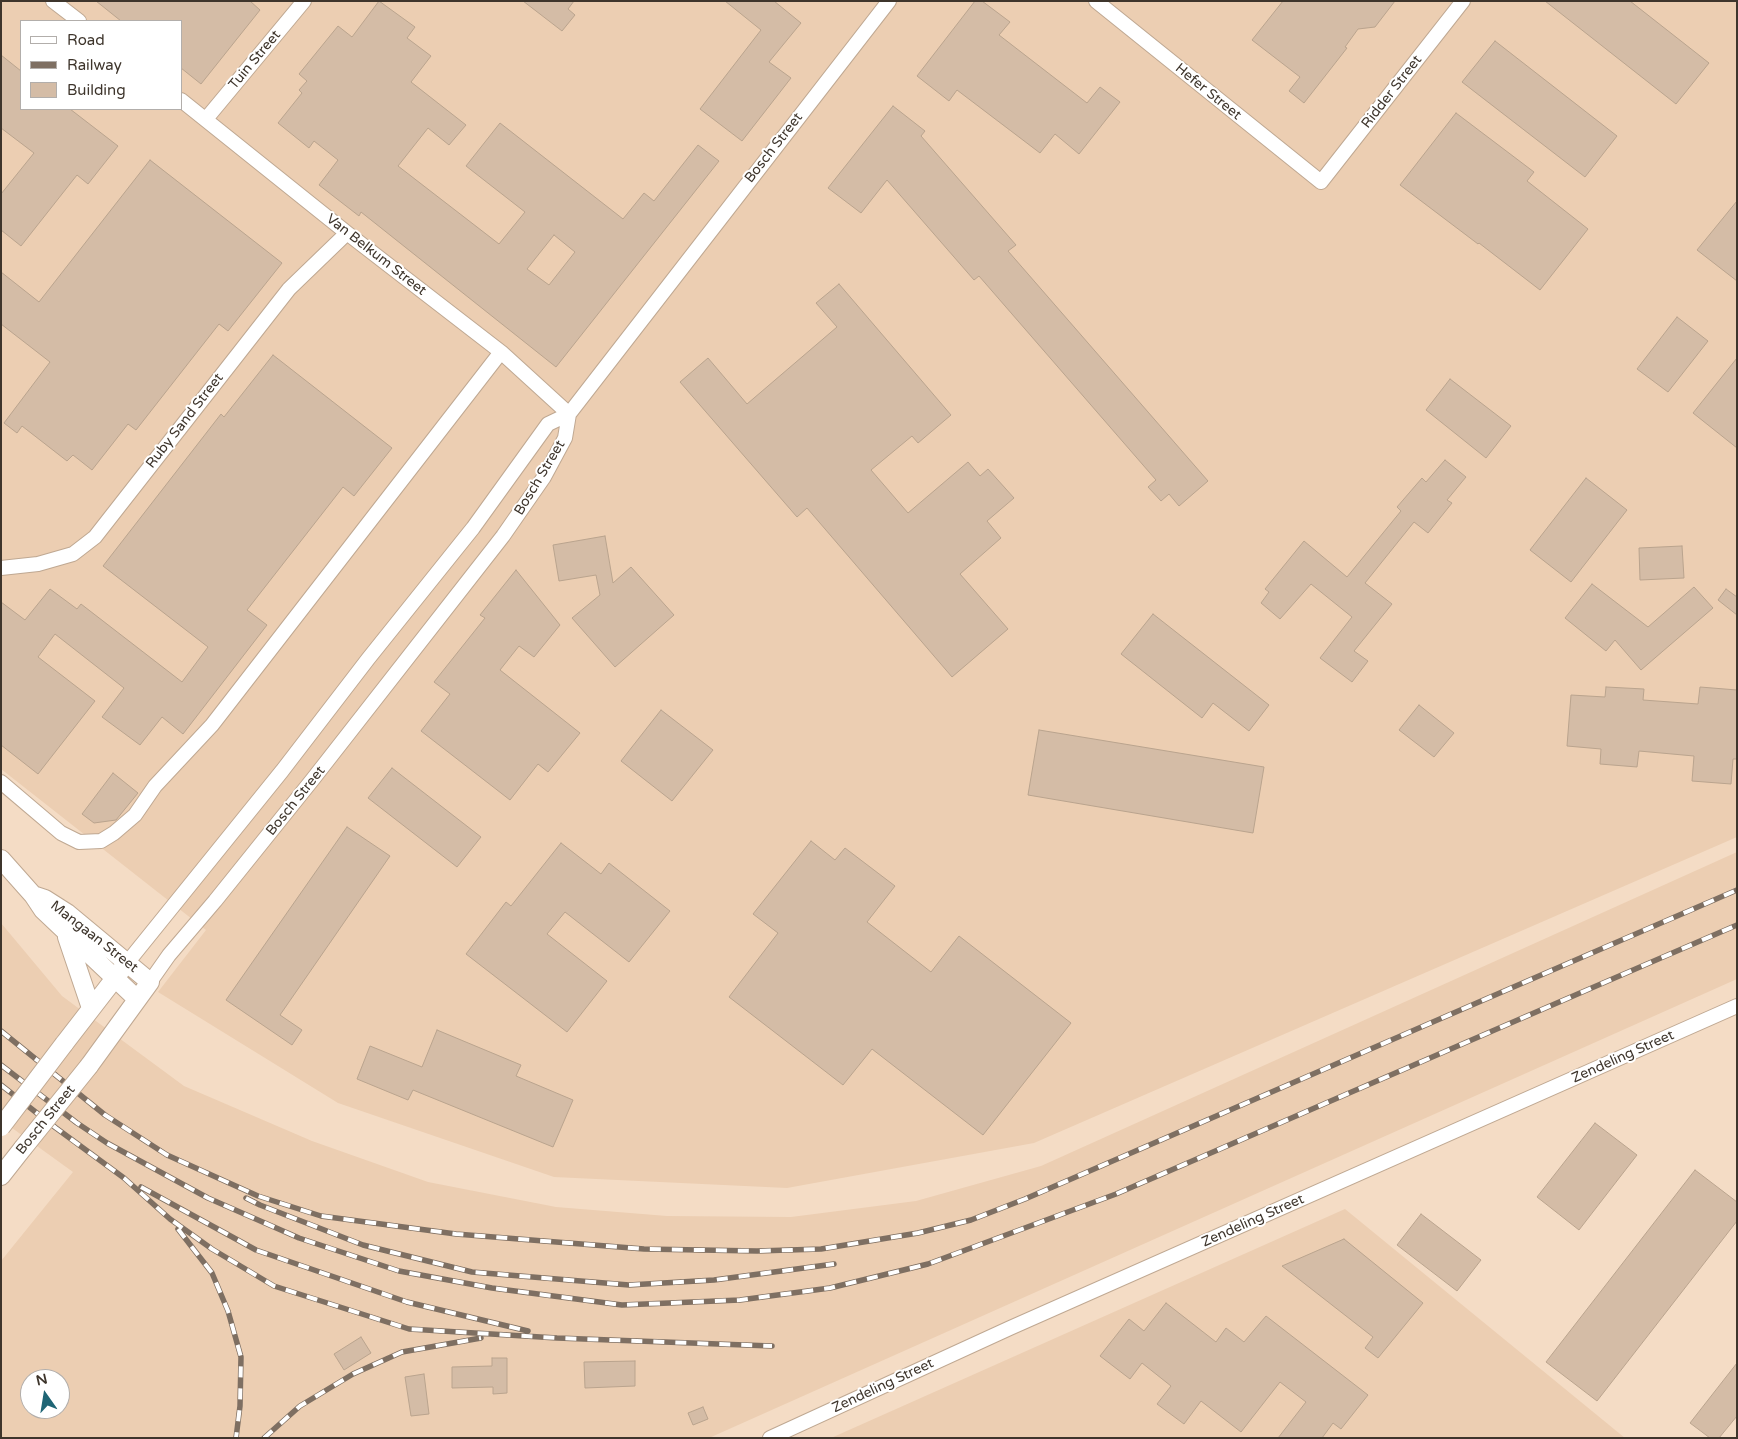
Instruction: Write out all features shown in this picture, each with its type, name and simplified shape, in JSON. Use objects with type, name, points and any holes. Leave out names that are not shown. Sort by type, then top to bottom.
[{"type":"street","points":[[53,1],[78,20]]},
{"type":"street","name":"Tuin Street","points":[[206,119],[304,1]]},
{"type":"street","name":"Bosch Street","points":[[1,1127],[114,979],[282,771],[368,659],[473,528],[548,424],[569,414],[889,1]]},
{"type":"street","name":"Hefer Street","points":[[1096,1],[1321,182]]},
{"type":"street","name":"Ridder Street","points":[[1321,182],[1463,1]]},
{"type":"street","name":"Van Belkum Street","points":[[182,101],[347,233],[501,352],[569,414]]},
{"type":"street","name":"Ruby Sand Street","points":[[1,568],[38,564],[73,554],[95,537],[289,289],[347,233]]},
{"type":"street","points":[[1,782],[61,833],[79,842],[101,841],[114,834],[135,815],[155,786],[212,725],[501,352]]},
{"type":"street","name":"Bosch Street","points":[[1,1176],[89,1066],[169,955],[221,894],[319,772],[504,536],[544,477],[565,438],[569,414]]},
{"type":"street","points":[[1,860],[33,895]]},
{"type":"street","name":"Mangaan Street","points":[[33,895],[45,899],[67,913],[150,982]]},
{"type":"street","name":"Mangaan Street","points":[[33,895],[42,910],[137,999]]},
{"type":"street","points":[[66,933],[92,1008]]},
{"type":"street","name":"Zendeling Street","points":[[770,1438],[1019,1324],[1737,1006]]},
{"type":"shaded area","points":[[1,1],[1737,1],[1737,837],[1034,1143],[787,1188],[554,1177],[338,1103],[158,992],[206,930],[1,769]]},
{"type":"shaded area","points":[[1737,852],[1737,979],[709,1438],[1,1438],[1,1261],[73,1172],[1,1120],[1,923],[62,996],[184,1086],[312,1141],[428,1182],[556,1207],[667,1216],[791,1217],[916,1201],[1041,1166]]},
{"type":"shaded area","points":[[1345,1209],[1625,1438],[831,1438]]},
{"type":"building","points":[[96,1],[250,1],[260,10],[201,84],[182,69],[182,20],[120,20]]},
{"type":"building","points":[[379,1],[415,27],[407,38],[431,56],[411,82],[466,125],[449,145],[428,128],[398,166],[499,244],[525,212],[466,166],[500,123],[623,219],[644,193],[654,201],[698,145],[719,161],[556,367],[361,212],[359,216],[319,185],[338,160],[314,141],[309,148],[278,123],[302,93],[299,90],[307,81],[299,74],[338,26],[352,37]],"holes":[[[554,235],[575,252],[549,285],[527,269]]]},
{"type":"building","points":[[523,1],[574,1],[568,9],[575,15],[562,31]]},
{"type":"building","points":[[725,1],[774,1],[801,23],[769,62],[791,78],[742,141],[700,109],[761,30]]},
{"type":"building","points":[[975,1],[982,1],[1010,22],[999,35],[1087,103],[1100,87],[1120,102],[1079,154],[1055,134],[1040,153],[957,90],[949,101],[917,76]]},
{"type":"building","points":[[1283,1],[1395,1],[1375,27],[1358,29],[1345,47],[1347,48],[1304,103],[1289,91],[1300,77],[1252,40]]},
{"type":"building","points":[[1545,1],[1630,1],[1709,63],[1676,104]]},
{"type":"building","points":[[1495,41],[1617,136],[1585,177],[1462,82]]},
{"type":"building","points":[[1,55],[20,70],[20,110],[71,110],[118,146],[88,184],[77,175],[21,246],[1,230],[1,194],[34,153],[1,128]]},
{"type":"building","points":[[893,106],[925,131],[921,136],[1016,245],[1008,251],[1208,481],[1179,506],[1169,494],[1161,501],[1148,487],[1156,480],[979,276],[974,280],[887,180],[861,213],[828,188]]},
{"type":"building","points":[[1456,113],[1534,172],[1527,181],[1588,229],[1540,290],[1400,185]]},
{"type":"building","points":[[150,160],[282,263],[228,331],[219,324],[136,430],[128,424],[92,470],[73,455],[67,461],[22,426],[17,433],[4,423],[50,362],[1,324],[1,272],[39,302]]},
{"type":"building","points":[[1737,201],[1737,281],[1697,250]]},
{"type":"building","points":[[839,284],[951,415],[918,443],[912,436],[871,470],[908,513],[968,462],[980,476],[988,469],[1014,498],[987,521],[1001,538],[960,574],[1008,629],[952,677],[807,508],[797,517],[680,382],[708,358],[747,404],[837,327],[816,303]]},
{"type":"building","points":[[1677,317],[1708,341],[1668,392],[1637,369]]},
{"type":"building","points":[[273,355],[392,448],[354,496],[343,487],[247,610],[267,625],[183,734],[162,717],[140,745],[102,717],[124,688],[55,634],[38,657],[95,701],[38,774],[1,745],[1,602],[25,620],[50,589],[77,609],[81,604],[182,682],[208,647],[103,566],[221,414],[224,417]]},
{"type":"building","points":[[1737,358],[1737,448],[1693,413]]},
{"type":"building","points":[[1450,379],[1511,426],[1486,458],[1426,410]]},
{"type":"building","points":[[1445,460],[1466,477],[1447,500],[1452,503],[1428,533],[1414,522],[1365,583],[1392,604],[1354,651],[1368,661],[1352,682],[1320,658],[1352,617],[1311,584],[1280,619],[1261,603],[1269,592],[1265,589],[1304,541],[1347,577],[1401,511],[1397,507],[1422,478],[1426,482]]},
{"type":"building","points":[[1586,478],[1627,510],[1571,582],[1530,550]]},
{"type":"building","points":[[605,536],[613,583],[631,567],[674,615],[615,667],[572,618],[600,595],[596,575],[559,581],[553,545]]},
{"type":"building","points":[[1682,546],[1684,578],[1640,580],[1639,548]]},
{"type":"building","points":[[516,570],[560,625],[534,657],[519,646],[500,670],[580,733],[548,772],[538,764],[510,800],[421,731],[450,694],[434,682],[485,618],[480,615]]},
{"type":"building","points":[[1592,584],[1648,627],[1694,587],[1713,608],[1641,670],[1615,640],[1606,651],[1565,618]]},
{"type":"building","points":[[1726,589],[1737,597],[1737,615],[1718,600]]},
{"type":"building","points":[[1153,614],[1269,705],[1249,731],[1213,703],[1202,718],[1121,654]]},
{"type":"building","points":[[1606,687],[1644,689],[1643,700],[1698,704],[1700,687],[1737,690],[1737,759],[1733,759],[1731,784],[1692,781],[1694,756],[1639,751],[1637,767],[1600,764],[1601,749],[1567,746],[1571,695],[1605,697]]},
{"type":"building","points":[[1419,705],[1454,733],[1434,757],[1399,730]]},
{"type":"building","points":[[661,710],[713,750],[672,801],[621,761]]},
{"type":"building","points":[[1039,730],[1264,767],[1253,833],[1028,795]]},
{"type":"building","points":[[392,768],[481,837],[457,867],[368,798]]},
{"type":"building","points":[[113,773],[138,793],[116,820],[94,823],[82,814]]},
{"type":"building","points":[[347,827],[390,856],[280,1015],[302,1030],[292,1045],[226,1000]]},
{"type":"building","points":[[811,841],[835,860],[845,848],[895,886],[867,922],[931,972],[959,936],[1071,1023],[983,1135],[872,1049],[843,1085],[729,997],[778,933],[753,914]]},
{"type":"building","points":[[561,843],[601,874],[609,863],[670,911],[629,962],[565,912],[547,934],[607,981],[567,1032],[466,954],[506,902],[511,906]]},
{"type":"building","points":[[437,1030],[521,1065],[516,1076],[573,1100],[553,1147],[413,1090],[408,1100],[357,1079],[370,1046],[422,1067]]},
{"type":"building","points":[[1595,1123],[1637,1155],[1579,1230],[1537,1197]]},
{"type":"building","points":[[1695,1170],[1737,1202],[1737,1221],[1597,1401],[1546,1362]]},
{"type":"building","points":[[1421,1214],[1481,1260],[1457,1291],[1397,1245]]},
{"type":"building","points":[[1344,1239],[1423,1303],[1378,1358],[1365,1348],[1373,1337],[1282,1266]]},
{"type":"building","points":[[1166,1303],[1216,1342],[1226,1328],[1244,1342],[1266,1316],[1368,1395],[1341,1429],[1333,1423],[1322,1438],[1278,1438],[1306,1402],[1280,1382],[1241,1432],[1201,1401],[1184,1424],[1157,1404],[1171,1386],[1142,1363],[1130,1379],[1100,1356],[1129,1319],[1144,1331]]},
{"type":"building","points":[[361,1337],[371,1353],[344,1370],[334,1354]]},
{"type":"building","points":[[492,1358],[507,1358],[507,1393],[493,1394],[493,1387],[452,1388],[452,1367],[492,1366]]},
{"type":"building","points":[[635,1361],[635,1386],[585,1388],[584,1362]]},
{"type":"building","points":[[1737,1363],[1737,1416],[1719,1438],[1710,1438],[1690,1423]]},
{"type":"building","points":[[424,1374],[429,1414],[411,1416],[405,1377]]},
{"type":"building","points":[[703,1407],[708,1419],[693,1425],[688,1413]]},
{"type":"railway","points":[[1,1031],[105,1115],[167,1155],[258,1196],[321,1216],[456,1234],[644,1249],[757,1251],[821,1249],[918,1233],[971,1220],[1025,1199],[1737,890]]},
{"type":"railway","points":[[1,1065],[77,1123],[107,1143],[208,1198],[299,1238],[399,1271],[492,1288],[622,1305],[740,1300],[830,1288],[928,1264],[1116,1194],[1737,925]]},
{"type":"railway","points":[[1,1085],[124,1178],[170,1219],[212,1249],[274,1286],[409,1329],[557,1338],[772,1346]]},
{"type":"railway","points":[[141,1187],[256,1250],[407,1302],[528,1331]]},
{"type":"railway","points":[[246,1198],[363,1245],[472,1272],[629,1285],[714,1280],[834,1264]]},
{"type":"railway","points":[[178,1229],[212,1273],[228,1311],[241,1357],[240,1406],[236,1438]]},
{"type":"railway","points":[[264,1438],[300,1406],[353,1374],[402,1352],[481,1338]]}]
